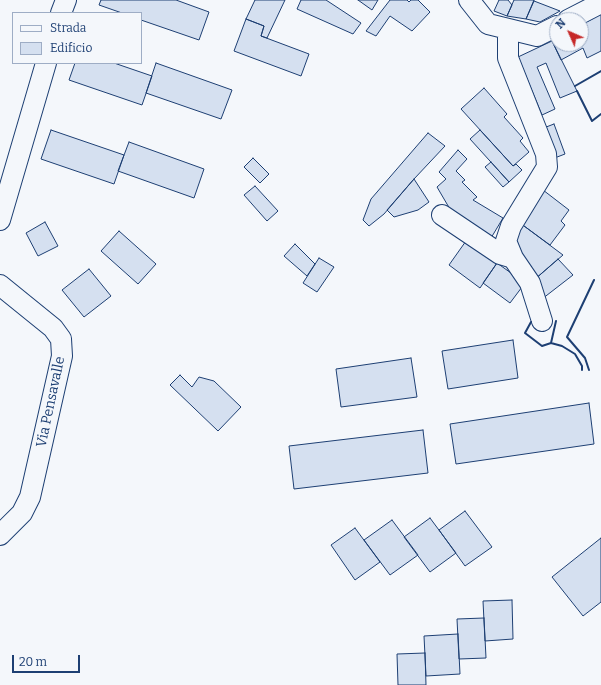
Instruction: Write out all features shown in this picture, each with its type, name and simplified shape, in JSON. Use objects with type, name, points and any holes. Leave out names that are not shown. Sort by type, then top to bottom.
[{"type":"street","points":[[60,12],[66,0]]},
{"type":"street","points":[[469,0],[488,24],[537,36],[549,30]]},
{"type":"street","points":[[584,12],[601,3]]},
{"type":"street","points":[[508,29],[508,58],[546,154],[547,167],[511,226],[506,241],[513,258],[530,283],[542,321]]},
{"type":"street","points":[[0,220],[46,64]]},
{"type":"street","points":[[442,215],[500,254],[513,258]]},
{"type":"street","name":"Via Pensavalle","points":[[0,285],[53,328],[61,339],[62,356],[30,497],[22,513],[0,535]]},
{"type":"building","points":[[101,0],[176,0],[209,12],[199,40],[142,20],[142,12],[119,12],[99,5]]},
{"type":"building","points":[[255,0],[285,0],[267,38],[261,36],[264,26],[246,19]]},
{"type":"building","points":[[301,0],[326,0],[361,23],[353,34],[297,9]]},
{"type":"building","points":[[358,0],[378,0],[372,10]]},
{"type":"building","points":[[390,0],[407,0],[409,2],[411,0],[418,0],[430,12],[412,31],[390,16],[376,36],[366,31]]},
{"type":"building","points":[[499,0],[508,0],[512,5],[507,16],[494,11]]},
{"type":"building","points":[[514,0],[534,0],[526,19],[507,16]]},
{"type":"building","points":[[534,1],[560,11],[549,12],[549,17],[540,22],[526,19]]},
{"type":"building","points":[[601,14],[601,51],[587,58],[585,52],[589,52],[589,21]]},
{"type":"building","points":[[246,19],[264,26],[261,36],[309,54],[301,76],[234,51]]},
{"type":"building","points":[[549,42],[549,52],[558,52],[577,91],[560,98],[546,63],[537,67],[555,109],[542,115],[518,57]]},
{"type":"building","points":[[557,52],[576,52],[561,60]]},
{"type":"building","points":[[156,63],[232,90],[221,119],[146,93]]},
{"type":"building","points":[[75,64],[117,64],[152,76],[142,105],[69,80]]},
{"type":"building","points":[[484,88],[507,114],[504,117],[523,138],[520,141],[529,152],[513,166],[461,109]]},
{"type":"building","points":[[554,124],[565,154],[552,159],[541,129]]},
{"type":"building","points":[[51,130],[124,155],[114,184],[41,159]]},
{"type":"building","points":[[480,130],[513,166],[516,164],[522,170],[509,182],[470,139]]},
{"type":"building","points":[[428,133],[445,146],[384,214],[369,226],[363,220],[371,199]]},
{"type":"building","points":[[129,142],[204,169],[194,198],[118,171]]},
{"type":"building","points":[[458,150],[467,159],[456,171],[465,180],[462,182],[477,197],[473,200],[503,218],[491,238],[454,216],[437,187],[446,179],[439,172]]},
{"type":"building","points":[[253,158],[269,174],[260,183],[244,167]]},
{"type":"building","points":[[491,162],[509,182],[503,187],[485,167]]},
{"type":"building","points":[[414,179],[429,202],[418,210],[394,217],[387,210]]},
{"type":"building","points":[[255,186],[278,211],[267,221],[244,195]]},
{"type":"building","points":[[543,190],[569,210],[561,221],[565,225],[550,245],[520,223]]},
{"type":"building","points":[[45,222],[58,246],[38,256],[26,233]]},
{"type":"building","points":[[520,223],[563,255],[534,280],[516,240]]},
{"type":"building","points":[[119,231],[156,264],[138,284],[101,251]]},
{"type":"building","points":[[466,241],[497,263],[480,288],[449,265]]},
{"type":"building","points":[[295,244],[315,264],[307,276],[284,256]]},
{"type":"building","points":[[319,258],[334,267],[317,292],[303,283]]},
{"type":"building","points":[[558,259],[573,275],[542,299],[534,280]]},
{"type":"building","points":[[497,263],[525,283],[510,303],[483,283]]},
{"type":"building","points":[[89,269],[111,296],[84,317],[62,290]]},
{"type":"building","points":[[513,340],[518,378],[448,389],[442,351]]},
{"type":"building","points":[[411,358],[417,397],[341,407],[336,369]]},
{"type":"building","points":[[180,375],[192,387],[199,377],[214,381],[241,407],[218,431],[170,385]]},
{"type":"building","points":[[589,403],[594,444],[456,464],[450,424]]},
{"type":"building","points":[[423,430],[428,473],[294,489],[289,446]]},
{"type":"building","points":[[465,511],[492,547],[465,566],[439,530]]},
{"type":"building","points":[[430,518],[456,553],[430,572],[404,537]]},
{"type":"building","points":[[392,520],[418,555],[390,575],[364,540]]},
{"type":"building","points":[[355,528],[380,562],[355,580],[331,545]]},
{"type":"building","points":[[601,538],[601,602],[583,616],[552,577]]},
{"type":"building","points":[[512,600],[513,639],[485,641],[483,601]]},
{"type":"building","points":[[484,618],[486,658],[459,659],[457,619]]},
{"type":"building","points":[[458,634],[460,674],[426,676],[424,636]]},
{"type":"building","points":[[425,653],[426,685],[398,685],[397,654]]},
{"type":"wall","points":[[575,86],[601,71]]},
{"type":"wall","points":[[577,91],[592,121],[601,114]]},
{"type":"wall","points":[[589,370],[585,358],[567,337],[594,280]]},
{"type":"wall","points":[[551,343],[556,321]]},
{"type":"wall","points":[[531,322],[525,333],[542,346],[551,343],[562,346],[575,354],[582,366],[582,370]]}]
